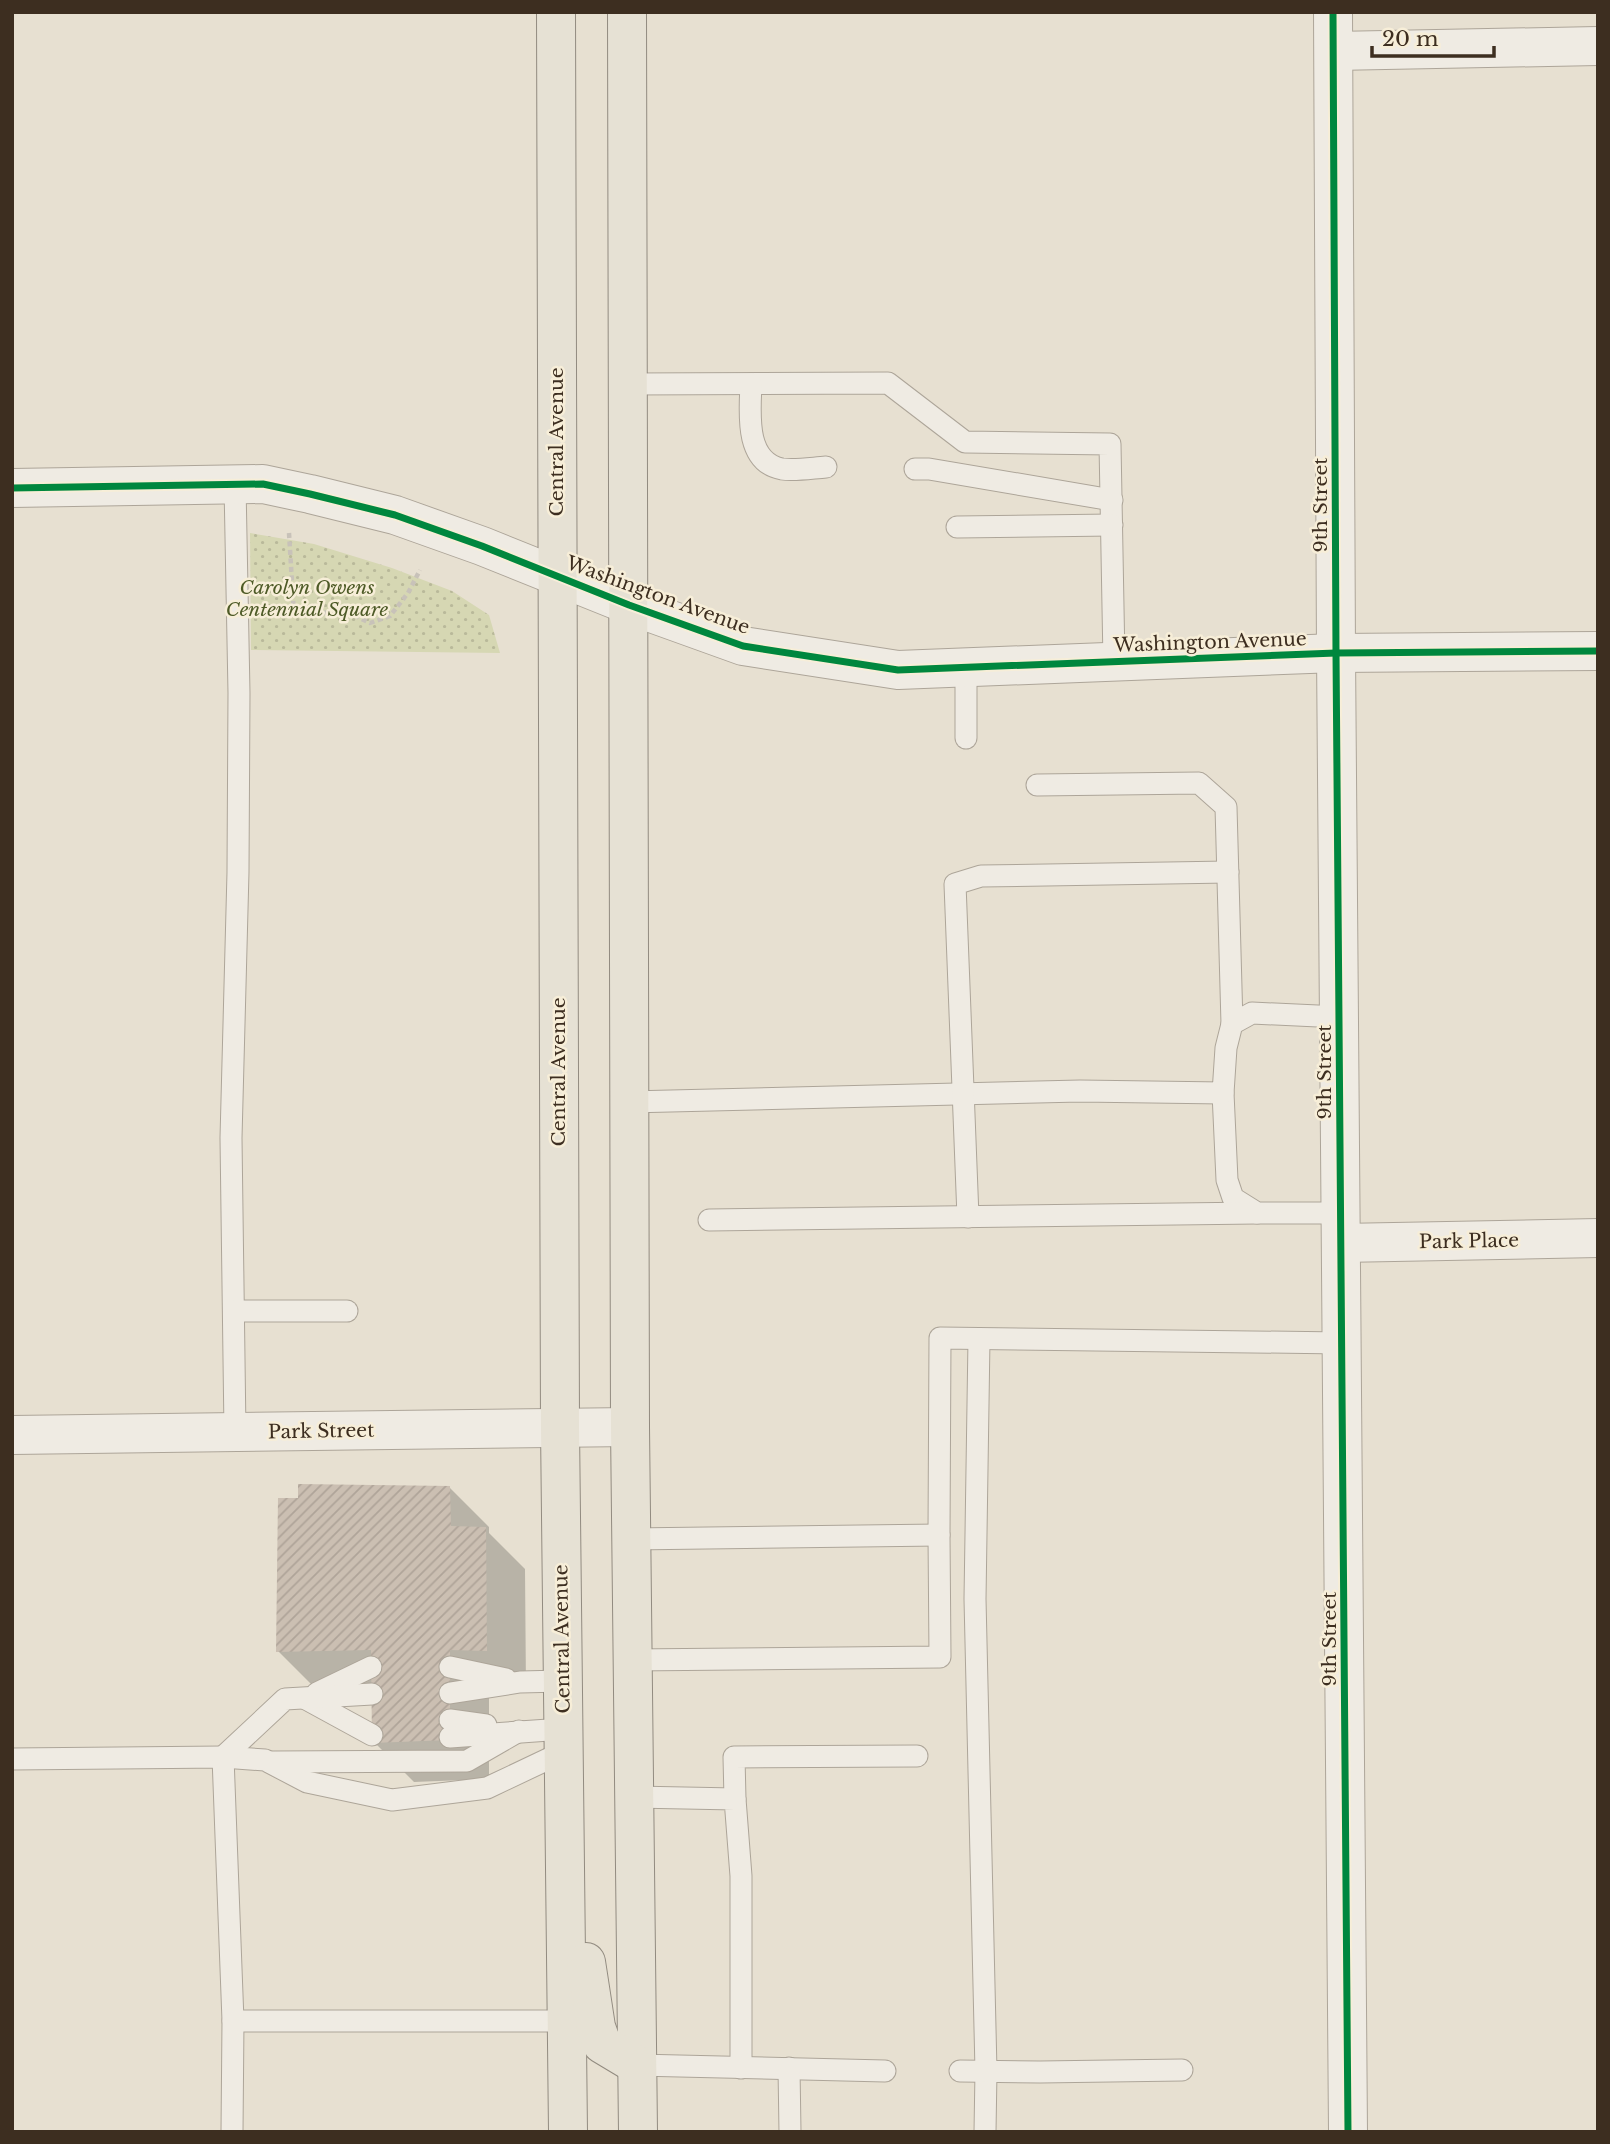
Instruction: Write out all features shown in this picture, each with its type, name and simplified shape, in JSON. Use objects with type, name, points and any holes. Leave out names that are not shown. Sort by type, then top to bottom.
[{"type":"main road","name":"Central Avenue","points":[[556,12],[560,1429],[568,2132]]},
{"type":"main road","points":[[627,12],[630,1427],[638,2132]]},
{"type":"main road","points":[[564,1898],[581,1925],[596,2027],[602,2044],[637,2065]]},
{"type":"street","name":"9th Street","points":[[1333,12],[1348,2132]]},
{"type":"street","points":[[1334,51],[1598,46]]},
{"type":"street","name":"Washington Avenue","points":[[12,488],[263,484],[395,515],[743,646],[898,670],[1336,653],[1598,650]]},
{"type":"street","name":"Park Place","points":[[1341,1228],[1598,1238]]},
{"type":"street","name":"Park Street","points":[[12,1435],[630,1427]]},
{"type":"lane","points":[[629,384],[888,383],[965,442],[1110,444],[1114,662]]},
{"type":"lane","points":[[751,384],[750,429],[755,446],[766,461],[781,469],[826,467]]},
{"type":"lane","points":[[915,470],[942,471],[1112,500]]},
{"type":"lane","points":[[235,485],[239,693],[238,872],[231,1138],[235,1432]]},
{"type":"lane","points":[[957,527],[1112,525]]},
{"type":"lane","points":[[966,668],[967,738]]},
{"type":"lane","points":[[1037,785],[1199,783],[1226,807],[1232,1024],[1226,1048],[1223,1093],[1227,1180],[1233,1198],[1257,1213]]},
{"type":"lane","points":[[968,1217],[955,884],[981,876],[1228,872]]},
{"type":"lane","points":[[1232,1024],[1252,1013],[1339,1017]]},
{"type":"lane","points":[[629,1102],[1080,1091],[1223,1093]]},
{"type":"lane","points":[[709,1220],[1257,1213],[1341,1228]]},
{"type":"lane","points":[[234,1311],[346,1311]]},
{"type":"lane","points":[[632,1660],[940,1657],[940,1338],[1342,1343]]},
{"type":"lane","points":[[979,1339],[975,1599],[986,2071],[985,2132]]},
{"type":"lane","points":[[631,1539],[939,1535]]},
{"type":"lane","points":[[306,1699],[372,1667]]},
{"type":"lane","points":[[450,1667],[520,1682]]},
{"type":"lane","points":[[450,1693],[520,1682],[562,1681]]},
{"type":"lane","points":[[232,2132],[233,2021],[223,1757],[285,1699],[372,1694]]},
{"type":"lane","points":[[306,1699],[372,1728]]},
{"type":"lane","points":[[450,1728],[519,1731],[563,1740]]},
{"type":"lane","points":[[270,1762],[467,1761],[519,1731]]},
{"type":"lane","points":[[12,1759],[223,1757],[265,1760],[307,1782],[392,1800],[487,1788],[563,1740]]},
{"type":"lane","points":[[741,2068],[741,1876],[734,1757],[917,1756]]},
{"type":"lane","points":[[634,1797],[735,1799]]},
{"type":"lane","points":[[233,2021],[567,2021]]},
{"type":"lane","points":[[637,2065],[886,2071]]},
{"type":"lane","points":[[789,2068],[790,2132]]},
{"type":"lane","points":[[960,2071],[1182,2070]]},
{"type":"path","points":[[289,533],[294,615],[320,614],[341,609],[370,623],[390,616],[408,593],[420,570]]},
{"type":"green space","name":"Carolyn Owens Centennial Square","points":[[250,533],[314,544],[392,568],[452,591],[489,615],[500,653],[251,650]]},
{"type":"building","points":[[298,1484],[450,1486],[451,1526],[486,1527],[487,1651],[450,1650],[450,1740],[372,1743],[371,1650],[276,1652],[278,1498],[298,1498]]},
{"type":"cycle path","points":[[1333,12],[1348,2132]]},
{"type":"cycle path","points":[[12,488],[263,484],[395,515],[743,646],[898,670],[1336,653],[1598,651]]}]
